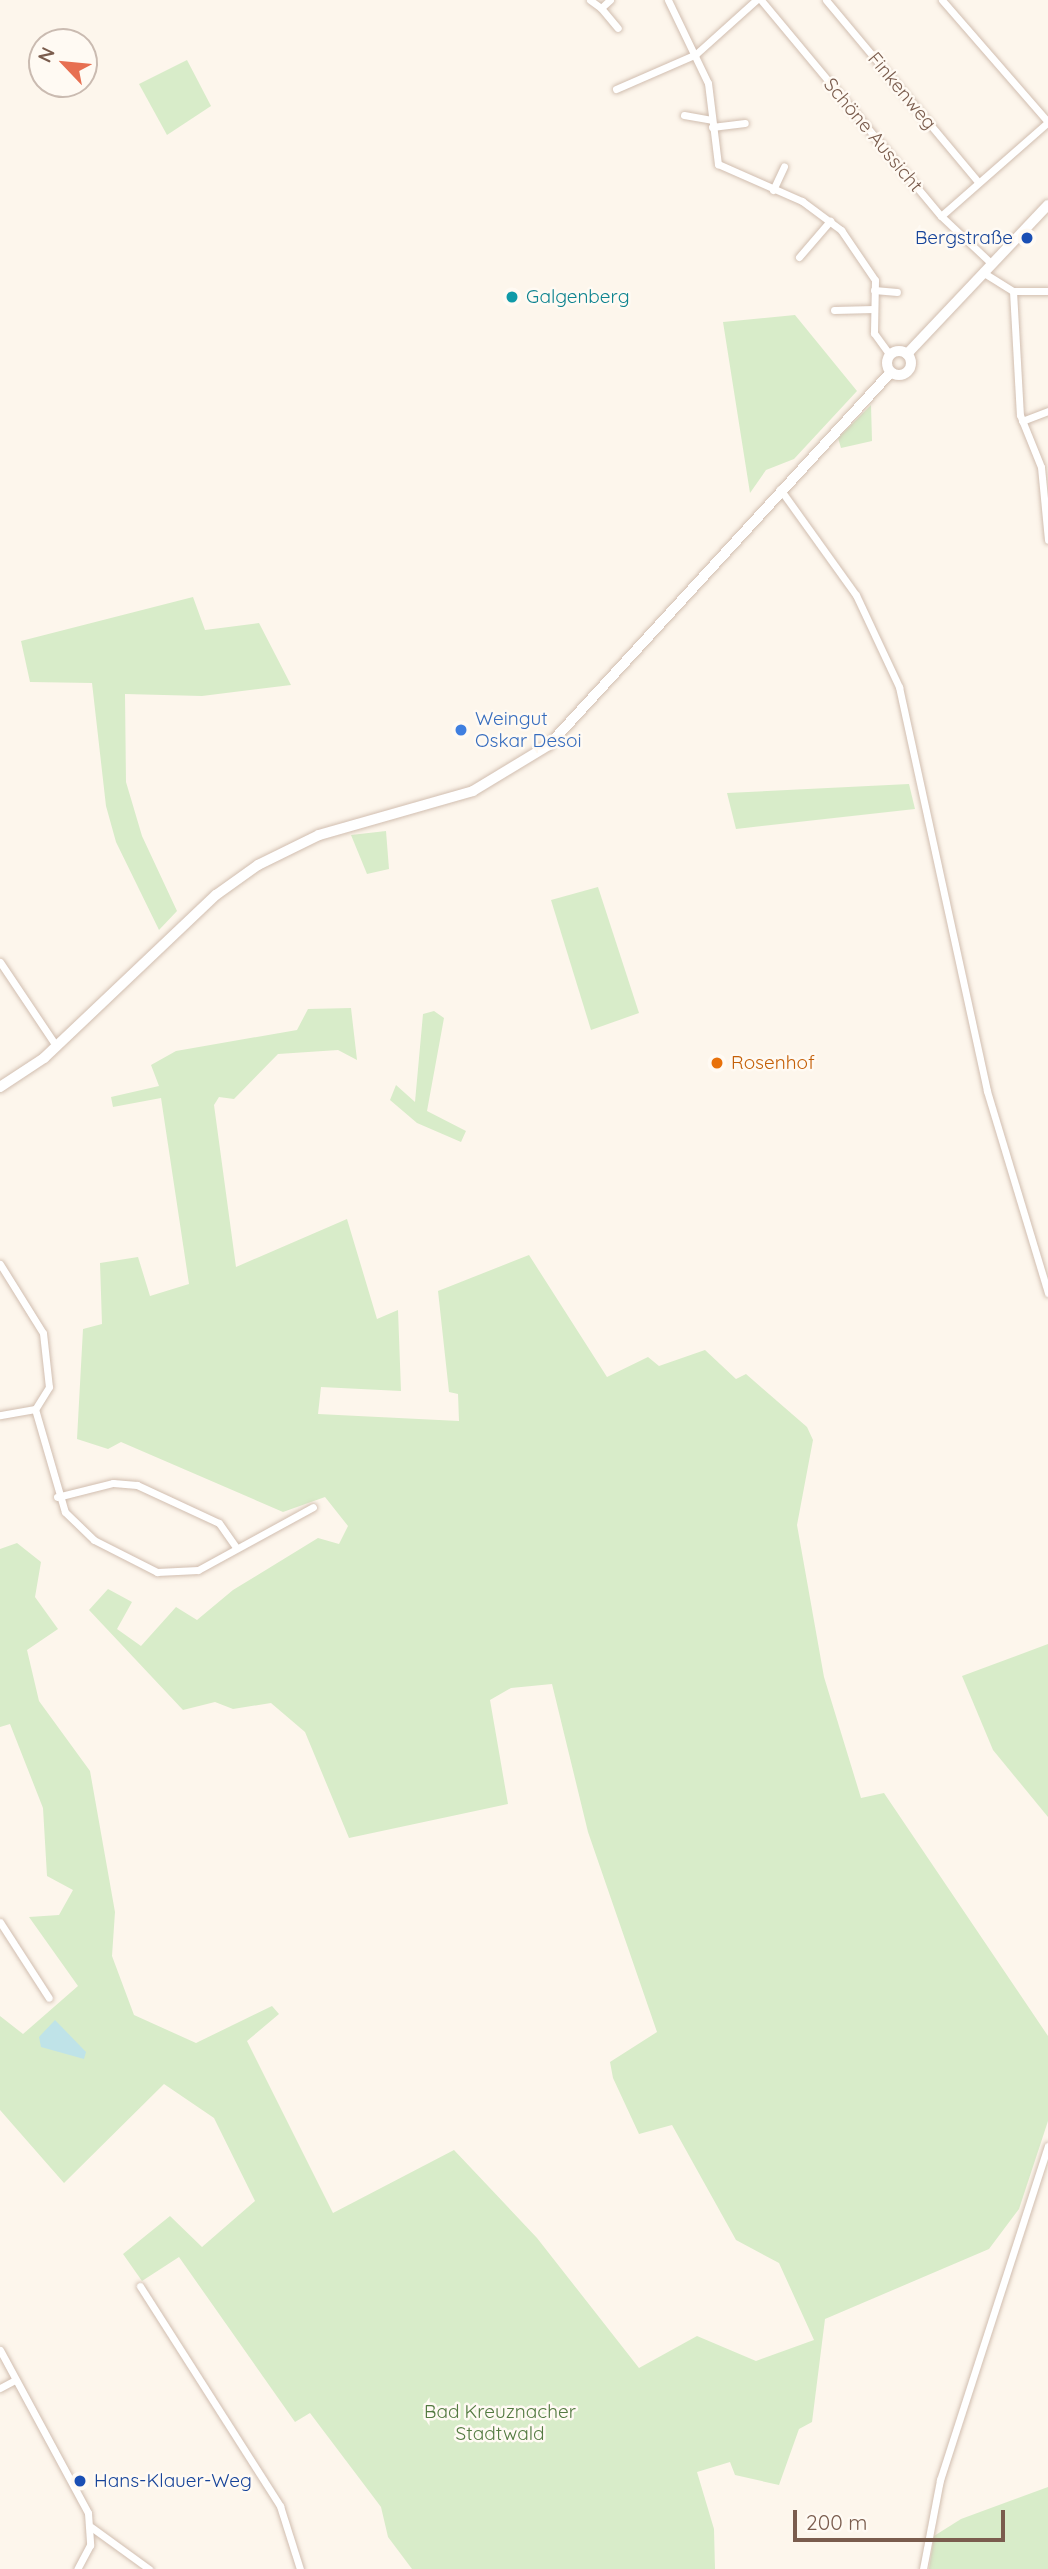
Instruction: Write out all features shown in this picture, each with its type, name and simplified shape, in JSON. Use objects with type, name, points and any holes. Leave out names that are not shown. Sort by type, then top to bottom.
[{"type":"main road","points":[[891,372],[890,355],[907,354],[1048,205]]},
{"type":"main road","points":[[0,1087],[22,1075],[57,1047],[216,895],[258,864],[319,835],[473,791],[540,753],[579,717],[780,489],[891,372],[909,370],[907,354]]},
{"type":"street","points":[[590,0],[618,28]]},
{"type":"street","points":[[600,8],[610,0]]},
{"type":"street","points":[[668,0],[708,83],[718,164],[774,190],[830,221],[867,263],[874,290],[874,333],[890,355]]},
{"type":"street","points":[[616,89],[696,54],[758,0]]},
{"type":"street","name":"Schöne Aussicht","points":[[758,0],[988,268]]},
{"type":"street","name":"Finkenweg","points":[[826,0],[978,182]]},
{"type":"street","points":[[941,216],[1048,122],[942,0]]},
{"type":"street","points":[[684,115],[712,124],[745,123]]},
{"type":"street","points":[[774,190],[785,166]]},
{"type":"street","points":[[799,257],[830,221]]},
{"type":"street","points":[[988,268],[1013,291],[1048,292]]},
{"type":"street","points":[[874,290],[897,292]]},
{"type":"street","points":[[1013,291],[1022,421],[1044,469],[1048,540]]},
{"type":"street","points":[[834,310],[874,309]]},
{"type":"street","points":[[1022,421],[1048,411]]},
{"type":"street","points":[[780,489],[856,595],[900,687],[987,1091],[1048,1293]]},
{"type":"street","points":[[0,962],[57,1047]]},
{"type":"street","points":[[0,1264],[43,1333],[49,1387],[34,1409],[0,1415]]},
{"type":"street","points":[[34,1409],[57,1497],[94,1540],[157,1572],[190,1572],[313,1507]]},
{"type":"street","points":[[57,1497],[113,1483],[136,1485],[219,1524],[236,1547]]},
{"type":"street","points":[[0,1922],[49,1998]]},
{"type":"street","points":[[923,2569],[940,2480],[1048,2146]]},
{"type":"street","points":[[141,2286],[280,2506],[300,2569]]},
{"type":"street","points":[[0,2350],[91,2527],[149,2569]]},
{"type":"street","points":[[0,2388],[15,2380]]},
{"type":"street","points":[[76,2569],[90,2545],[91,2527]]},
{"type":"green space","points":[[187,60],[211,106],[167,135],[139,84]]},
{"type":"green space","points":[[795,315],[857,391],[794,459],[766,470],[750,493],[723,322]]},
{"type":"green space","points":[[871,405],[872,441],[841,448],[838,438]]},
{"type":"green space","points":[[193,597],[205,630],[259,623],[291,685],[202,696],[125,694],[126,782],[142,836],[177,911],[159,930],[116,842],[106,806],[92,683],[30,682],[21,641]]},
{"type":"green space","points":[[909,784],[915,809],[736,829],[727,793]]},
{"type":"green space","points":[[386,831],[389,869],[367,874],[351,835]]},
{"type":"green space","points":[[598,887],[639,1013],[591,1030],[551,900]]},
{"type":"green space","name":"Bad Kreuznacher Stadtwald","points":[[351,1008],[357,1060],[338,1050],[278,1054],[234,1099],[219,1097],[214,1105],[236,1267],[347,1219],[377,1319],[398,1310],[401,1391],[321,1387],[318,1414],[459,1421],[458,1394],[449,1392],[438,1291],[529,1255],[607,1377],[648,1357],[659,1366],[705,1350],[736,1379],[746,1374],[807,1427],[813,1440],[797,1525],[824,1677],[861,1798],[884,1793],[1048,2036],[1048,2121],[1019,2209],[989,2249],[825,2319],[812,2422],[799,2429],[779,2485],[735,2475],[730,2462],[697,2472],[714,2529],[715,2569],[412,2569],[388,2537],[381,2507],[310,2413],[295,2422],[179,2257],[142,2281],[123,2254],[170,2216],[202,2247],[255,2201],[214,2118],[164,2084],[64,2183],[0,2110],[0,2016],[23,2034],[78,1986],[29,1917],[59,1915],[73,1890],[47,1876],[43,1808],[10,1724],[0,1727],[0,1549],[17,1543],[41,1562],[35,1597],[58,1629],[27,1650],[39,1701],[90,1771],[115,1912],[112,1956],[134,2015],[196,2043],[272,2006],[279,2014],[247,2041],[333,2213],[454,2150],[537,2238],[639,2368],[697,2336],[756,2361],[814,2340],[779,2263],[736,2240],[672,2125],[639,2134],[613,2078],[610,2062],[657,2032],[588,1832],[552,1684],[511,1688],[490,1700],[508,1804],[349,1838],[305,1732],[271,1703],[233,1709],[215,1702],[183,1710],[89,1610],[108,1589],[132,1602],[117,1629],[141,1646],[176,1607],[197,1620],[233,1590],[318,1538],[339,1544],[348,1526],[325,1497],[283,1512],[121,1442],[108,1449],[77,1439],[83,1329],[102,1324],[100,1263],[138,1257],[150,1296],[189,1284],[161,1098],[113,1107],[111,1097],[159,1086],[151,1065],[176,1051],[297,1030],[308,1009]]},
{"type":"green space","points":[[434,1011],[444,1018],[427,1111],[466,1131],[461,1142],[417,1123],[390,1100],[396,1085],[415,1102],[423,1014]]},
{"type":"green space","points":[[1048,1644],[1048,1817],[993,1750],[962,1676]]},
{"type":"green space","points":[[1048,2487],[1048,2569],[929,2569],[934,2536],[961,2519]]},
{"type":"water","points":[[55,2020],[86,2052],[84,2059],[41,2047],[39,2037]]},
{"type":"place","name":"Bergstraße","points":[[1027,238]]},
{"type":"place","name":"Galgenberg","points":[[512,297]]},
{"type":"place","name":"Weingut Oskar Desoi","points":[[461,730]]},
{"type":"place","name":"Rosenhof","points":[[717,1063]]},
{"type":"place","name":"Hans-Klauer-Weg","points":[[80,2481]]}]
